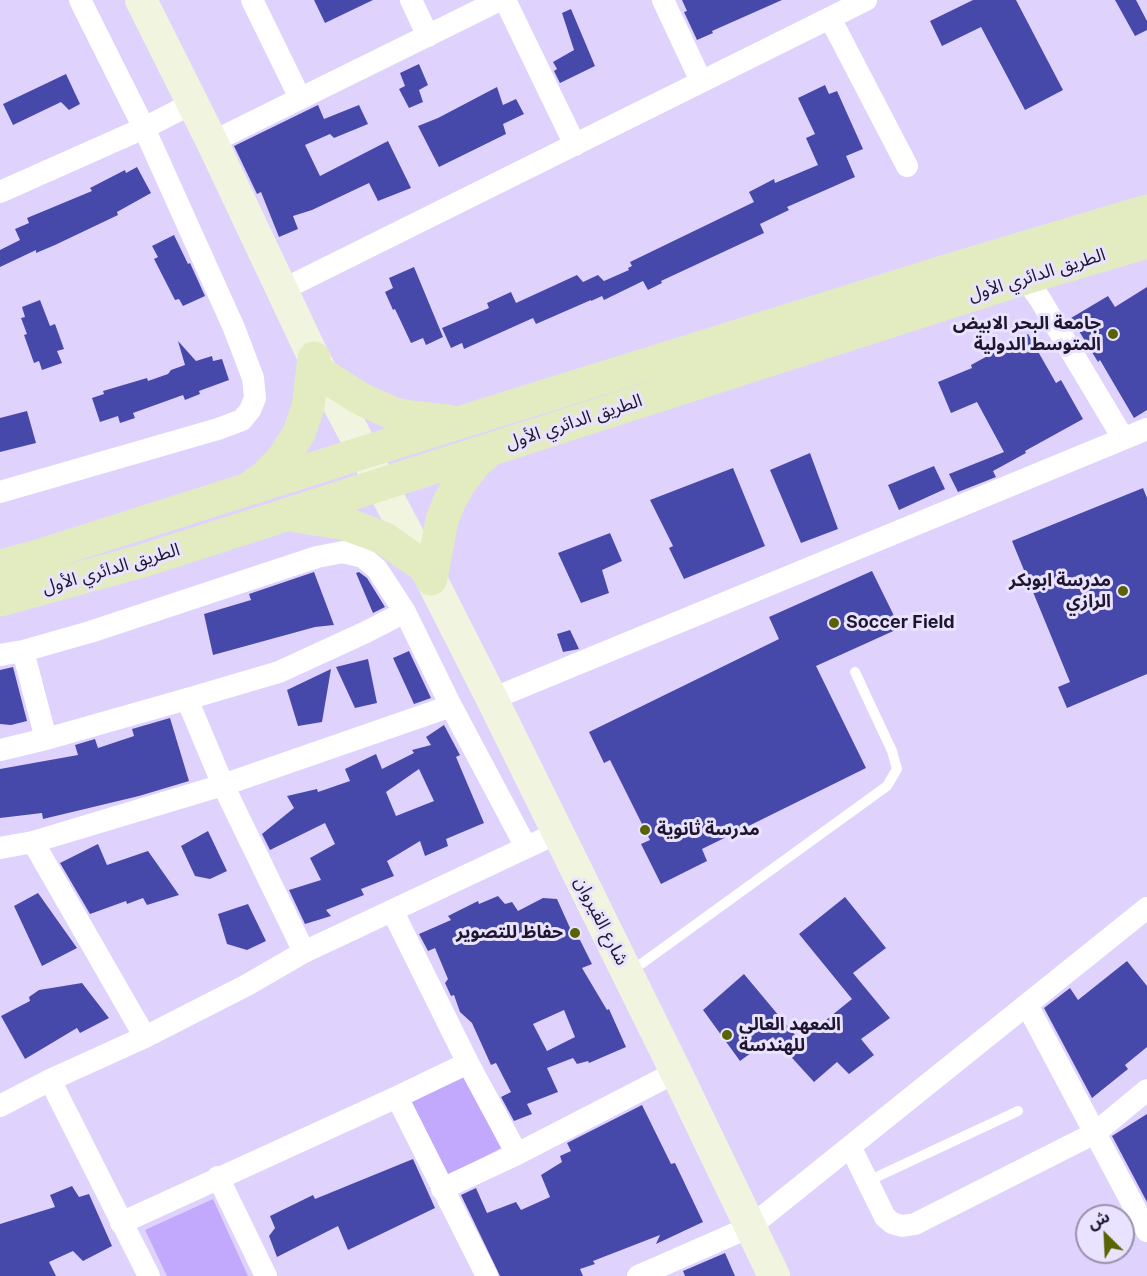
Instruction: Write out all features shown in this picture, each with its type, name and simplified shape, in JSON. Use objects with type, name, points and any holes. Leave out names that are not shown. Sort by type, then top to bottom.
[{"type":"main road","name":"شارع القيروان","points":[[141,0],[212,142],[318,366],[365,452],[492,699],[774,1276]]},
{"type":"main road","name":"الطريق الدائري الأول","points":[[0,566],[956,268],[1147,211]]},
{"type":"main road","name":"الطريق الدائري الأول","points":[[0,600],[142,561],[1025,278],[1147,242]]},
{"type":"main road","points":[[242,492],[265,477],[284,457],[299,433],[318,366],[361,399],[392,413],[462,422]]},
{"type":"main road","points":[[285,515],[346,524],[385,539],[428,573],[450,500],[461,481],[492,448]]},
{"type":"street","points":[[0,492],[218,429],[242,420],[250,410],[255,398],[253,378],[229,318],[144,128],[80,0]]},
{"type":"street","points":[[252,0],[300,98]]},
{"type":"street","points":[[411,0],[428,36]]},
{"type":"street","points":[[212,142],[500,0]]},
{"type":"street","points":[[505,0],[574,144]]},
{"type":"street","points":[[663,0],[701,81]]},
{"type":"street","points":[[282,290],[866,0]]},
{"type":"street","points":[[830,18],[907,166]]},
{"type":"street","points":[[0,192],[144,128],[193,103]]},
{"type":"street","points":[[1025,278],[1040,299],[1123,438]]},
{"type":"street","points":[[492,699],[1147,429]]},
{"type":"street","points":[[0,655],[23,651],[90,632],[317,557],[343,552],[363,557],[376,569],[405,612],[526,847]]},
{"type":"street","points":[[0,750],[279,672],[405,612]]},
{"type":"street","points":[[23,651],[46,739]]},
{"type":"street","points":[[187,699],[223,785],[304,952]]},
{"type":"street","points":[[0,848],[33,842],[223,785],[452,706]]},
{"type":"street","points":[[0,1106],[50,1080],[145,1037],[247,985],[304,952],[393,912],[556,833]]},
{"type":"street","points":[[33,842],[145,1037]]},
{"type":"street","points":[[638,1276],[750,1227],[1147,908]]},
{"type":"street","points":[[393,912],[468,1063],[517,1154]]},
{"type":"street","points":[[1027,1005],[1147,1231]]},
{"type":"street","points":[[121,1222],[468,1063]]},
{"type":"street","points":[[442,1189],[517,1154],[676,1072]]},
{"type":"street","points":[[50,1080],[150,1276]]},
{"type":"street","points":[[851,1148],[885,1217],[892,1223],[902,1226],[915,1224],[1095,1133],[1147,1090]]},
{"type":"street","points":[[398,1097],[487,1276]]},
{"type":"street","points":[[218,1177],[266,1276]]},
{"type":"lane","points":[[628,974],[887,786],[897,769],[892,751],[855,672]]},
{"type":"lane","points":[[868,1181],[1018,1111]]},
{"type":"shaded area","points":[[463,1074],[501,1148],[448,1176],[410,1101]]},
{"type":"shaded area","points":[[213,1199],[248,1276],[167,1276],[145,1230]]},
{"type":"building","points":[[314,0],[373,0],[325,23]]},
{"type":"building","points":[[682,0],[782,0],[697,40],[684,12],[687,11]]},
{"type":"building","points":[[973,0],[1016,0],[1063,90],[1025,110],[981,27],[942,46],[930,21]]},
{"type":"building","points":[[1115,0],[1136,0],[1147,21],[1147,30],[1135,36]]},
{"type":"building","points":[[571,9],[595,66],[560,83],[554,71],[557,69],[553,62],[574,50],[562,13]]},
{"type":"building","points":[[419,64],[428,85],[419,90],[423,102],[409,108],[399,89],[405,86],[400,73]]},
{"type":"building","points":[[66,74],[80,104],[69,110],[61,102],[13,125],[3,104]]},
{"type":"building","points":[[825,85],[829,94],[837,91],[863,149],[846,156],[855,177],[787,207],[789,210],[760,224],[764,233],[661,281],[662,283],[648,290],[643,281],[604,300],[602,296],[536,324],[533,318],[464,349],[462,343],[451,348],[442,328],[489,308],[487,303],[511,292],[516,303],[577,275],[583,282],[598,275],[604,281],[629,270],[628,268],[632,266],[630,262],[754,202],[749,192],[774,179],[775,183],[818,165],[806,138],[815,134],[798,98]]},
{"type":"building","points":[[497,87],[503,105],[516,99],[524,114],[503,124],[506,134],[439,167],[418,126]]},
{"type":"building","points":[[318,105],[324,119],[359,105],[368,124],[334,138],[330,134],[305,145],[320,176],[388,141],[411,188],[378,201],[369,183],[312,210],[293,216],[298,229],[279,237],[261,192],[257,194],[234,146]]},
{"type":"building","points":[[137,167],[151,193],[117,212],[118,215],[55,245],[36,253],[36,250],[0,267],[0,250],[20,240],[15,229],[29,223],[27,218],[92,191],[90,188],[125,170],[126,173]]},
{"type":"building","points":[[174,235],[205,296],[183,306],[179,299],[175,300],[154,259],[158,257],[152,246]]},
{"type":"building","points":[[414,267],[443,337],[426,345],[423,338],[411,343],[385,292],[393,288],[389,278]]},
{"type":"building","points":[[1147,287],[1147,410],[1134,418],[1100,360],[1098,362],[1071,318],[1108,296],[1115,307]]},
{"type":"building","points":[[40,300],[50,326],[55,324],[64,349],[57,351],[62,363],[42,370],[39,361],[34,363],[24,335],[27,334],[21,318],[25,317],[22,307]]},
{"type":"building","points":[[1028,334],[1056,383],[1061,380],[1083,419],[993,471],[996,477],[958,492],[949,474],[1004,452],[977,402],[951,413],[938,382],[972,368],[971,365]]},
{"type":"building","points":[[178,341],[196,361],[212,356],[213,361],[222,359],[229,380],[199,391],[200,394],[185,400],[183,395],[133,413],[135,418],[120,423],[118,416],[100,422],[92,398],[104,394],[103,391],[147,378],[148,381],[185,365]]},
{"type":"building","points":[[27,411],[36,443],[0,452],[0,418]]},
{"type":"building","points":[[810,453],[838,529],[801,543],[770,470]]},
{"type":"building","points":[[934,466],[945,489],[899,510],[888,485]]},
{"type":"building","points":[[733,468],[765,546],[684,579],[669,548],[673,546],[650,500]]},
{"type":"building","points":[[1143,488],[1147,498],[1147,674],[1067,708],[1058,687],[1070,682],[1012,541]]},
{"type":"building","points":[[610,533],[622,561],[602,570],[609,593],[581,603],[558,553]]},
{"type":"building","points":[[872,571],[900,628],[816,666],[866,768],[702,849],[707,861],[661,884],[641,844],[650,840],[610,760],[604,763],[589,732],[779,639],[769,617]]},
{"type":"building","points":[[314,572],[334,625],[315,627],[213,655],[204,614],[251,600],[249,594]]},
{"type":"building","points":[[359,572],[367,578],[385,607],[373,613],[356,573]]},
{"type":"building","points":[[570,630],[579,649],[563,652],[557,634]]},
{"type":"building","points":[[409,651],[431,698],[414,704],[393,658]]},
{"type":"building","points":[[368,659],[377,703],[355,708],[336,667]]},
{"type":"building","points":[[13,667],[27,721],[11,725],[0,724],[0,670]]},
{"type":"building","points":[[331,669],[322,722],[298,726],[287,690]]},
{"type":"building","points":[[170,718],[189,781],[139,796],[43,819],[42,813],[0,818],[0,769],[78,755],[75,745],[95,739],[98,748],[134,736],[132,729]]},
{"type":"building","points":[[444,725],[460,755],[456,757],[484,823],[446,839],[448,846],[425,856],[420,841],[387,861],[394,876],[361,889],[364,895],[326,910],[331,916],[305,924],[289,890],[321,880],[310,858],[335,844],[325,823],[270,850],[262,834],[294,808],[287,796],[317,789],[318,792],[350,781],[345,769],[376,754],[382,769],[414,753],[412,750],[431,745],[426,737]],"holes":[[[419,769],[434,801],[396,816],[386,792]]]},
{"type":"building","points":[[208,831],[227,871],[210,879],[195,876],[181,846]]},
{"type":"building","points":[[98,844],[107,865],[148,851],[179,895],[147,905],[143,898],[127,904],[126,901],[90,914],[60,863]]},
{"type":"building","points":[[38,893],[77,948],[42,966],[14,906]]},
{"type":"building","points":[[498,896],[505,904],[512,902],[518,911],[543,898],[557,899],[575,939],[580,940],[592,964],[582,968],[607,1010],[609,1009],[626,1047],[589,1063],[588,1061],[577,1064],[573,1058],[547,1068],[558,1092],[527,1104],[532,1114],[514,1121],[501,1097],[511,1092],[496,1063],[491,1065],[472,1023],[460,1012],[454,995],[451,996],[445,983],[448,979],[435,948],[428,951],[419,934],[451,920],[448,916],[478,901],[479,904]],"holes":[[[564,1010],[575,1037],[547,1051],[533,1024]]]},
{"type":"building","points":[[845,897],[886,948],[853,973],[890,1018],[861,1039],[874,1055],[849,1074],[837,1062],[814,1082],[773,1037],[740,1061],[703,1010],[744,974],[800,1041],[852,999],[799,934]]},
{"type":"building","points":[[248,904],[266,941],[247,950],[227,944],[218,914]]},
{"type":"building","points":[[1127,961],[1147,986],[1147,1047],[1125,1065],[1128,1069],[1092,1098],[1044,1008],[1070,988],[1078,1000]]},
{"type":"building","points":[[82,983],[109,1018],[80,1033],[77,1028],[25,1059],[1,1016],[30,1001],[29,997],[39,990]]},
{"type":"building","points":[[642,1105],[671,1164],[675,1163],[703,1222],[656,1244],[660,1235],[593,1261],[595,1264],[580,1269],[583,1276],[500,1276],[461,1195],[476,1188],[487,1213],[516,1202],[521,1210],[550,1197],[541,1175],[562,1162],[560,1156],[571,1151],[567,1143]]},
{"type":"building","points":[[1147,1114],[1147,1202],[1112,1136]]},
{"type":"building","points":[[413,1159],[435,1208],[348,1250],[338,1226],[277,1257],[269,1236],[275,1228],[270,1216],[313,1195],[315,1199]]},
{"type":"building","points":[[72,1186],[79,1197],[89,1194],[112,1246],[83,1261],[73,1251],[49,1262],[56,1276],[0,1276],[0,1224],[55,1207],[50,1195]]},
{"type":"building","points":[[725,1253],[735,1276],[685,1276],[683,1271]]},
{"type":"place","name":"جامعة البحر الابيض المتوسط الدولية","points":[[1113,334]]},
{"type":"place","name":"مدرسة ابوبكر الرازي","points":[[1123,591]]},
{"type":"place","name":"Soccer Field","points":[[834,623]]},
{"type":"place","name":"مدرسة ثانوية","points":[[645,830]]},
{"type":"place","name":"حفاظ للتصوير","points":[[575,933]]},
{"type":"place","name":"المعهد العالي للهندسة","points":[[727,1035]]}]
